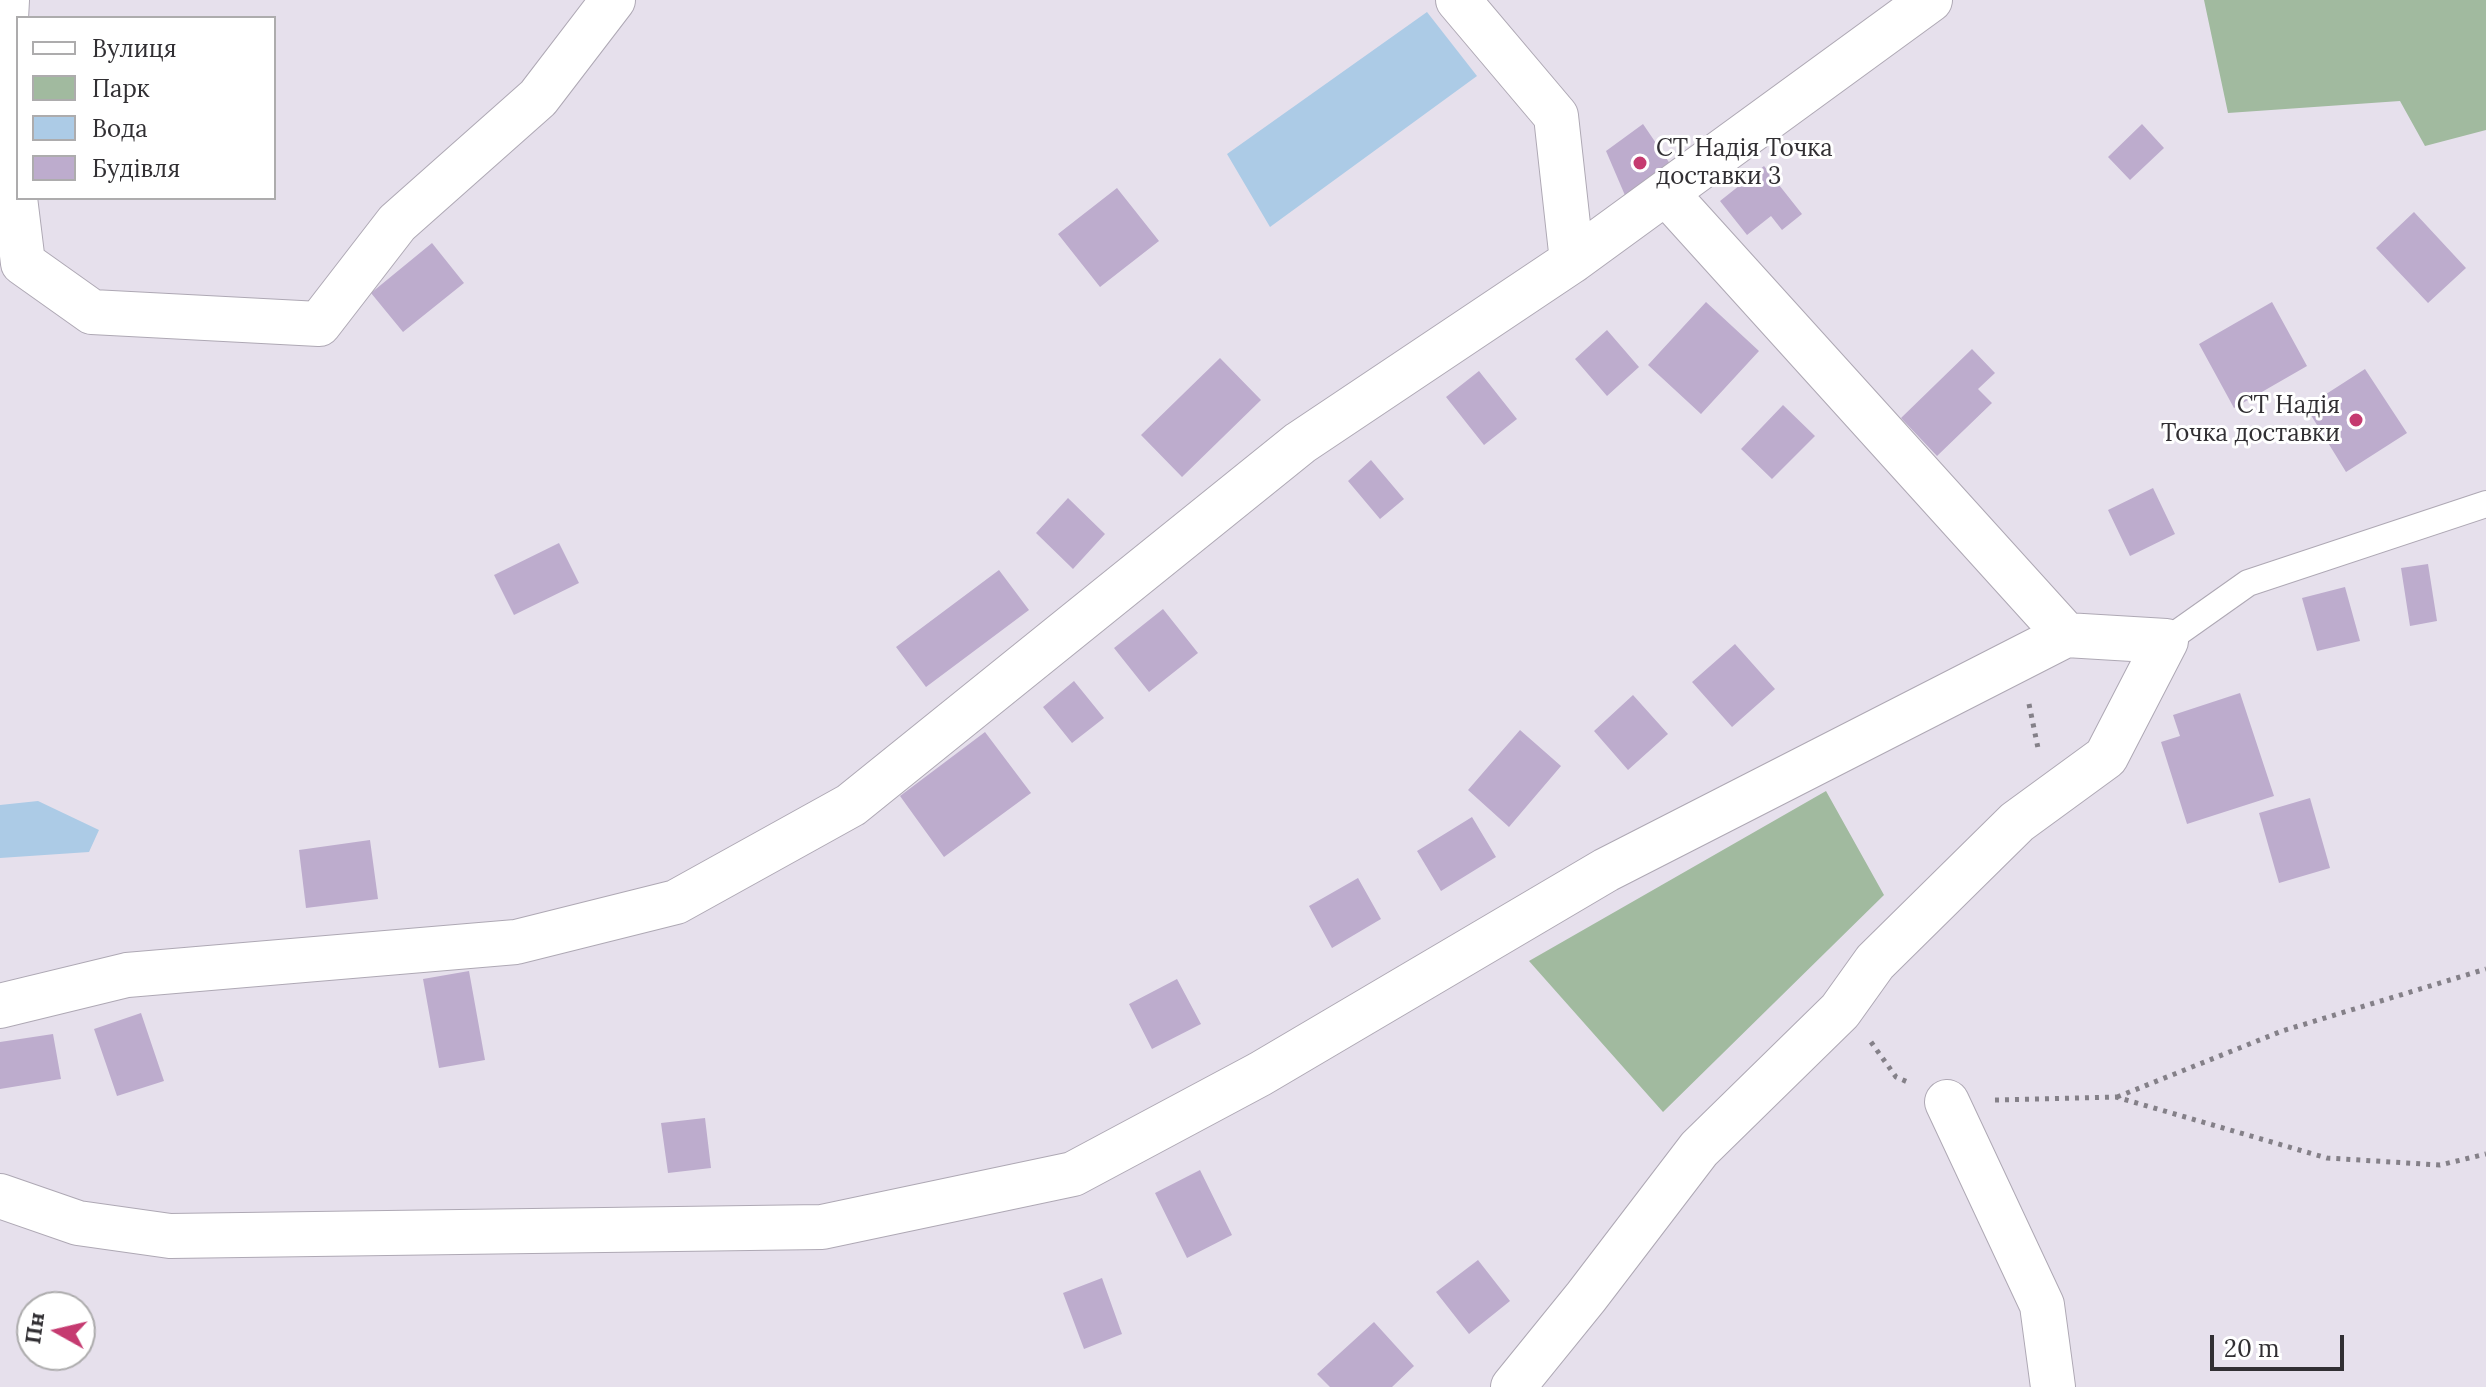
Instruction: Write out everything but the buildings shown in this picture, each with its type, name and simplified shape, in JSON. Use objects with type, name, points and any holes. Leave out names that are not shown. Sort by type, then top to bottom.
[{"type":"street","points":[[7,0],[2,92],[23,263],[92,312],[319,324],[397,223],[538,98],[613,0]]},
{"type":"street","points":[[1458,0],[1556,116],[1572,261]]},
{"type":"street","points":[[0,1006],[127,975],[516,942],[676,902],[851,805],[1300,443],[1572,261],[1930,0]]},
{"type":"street","points":[[1666,193],[2066,635]]},
{"type":"street","points":[[0,1196],[78,1223],[170,1236],[822,1227],[1073,1174],[1260,1074],[1606,870],[2066,635],[2166,641],[2106,757],[2017,822],[1875,962],[1840,1011],[1699,1149],[1513,1387]]},
{"type":"street","points":[[1947,1102],[2042,1305],[2053,1387]]},
{"type":"lane","points":[[2166,641],[2248,583],[2486,504]]},
{"type":"path","points":[[2020,659],[2039,757]]},
{"type":"path","points":[[2116,1097],[2282,1031],[2486,969]]},
{"type":"path","points":[[1870,1031],[1872,1045],[1896,1077],[1947,1102],[2116,1097],[2327,1158],[2440,1165],[2486,1154]]},
{"type":"green space","points":[[2204,0],[2486,0],[2486,130],[2425,146],[2400,101],[2228,113]]},
{"type":"green space","points":[[1826,791],[1884,895],[1663,1112],[1529,961]]},
{"type":"water","points":[[1427,12],[1477,76],[1270,227],[1227,154]]},
{"type":"water","points":[[38,801],[99,830],[89,852],[0,858],[0,805]]},
{"type":"place","name":"СТ Надія Точка доставки 3","points":[[1640,163]]},
{"type":"place","name":"СТ Надія Точка доставки","points":[[2356,420]]}]
